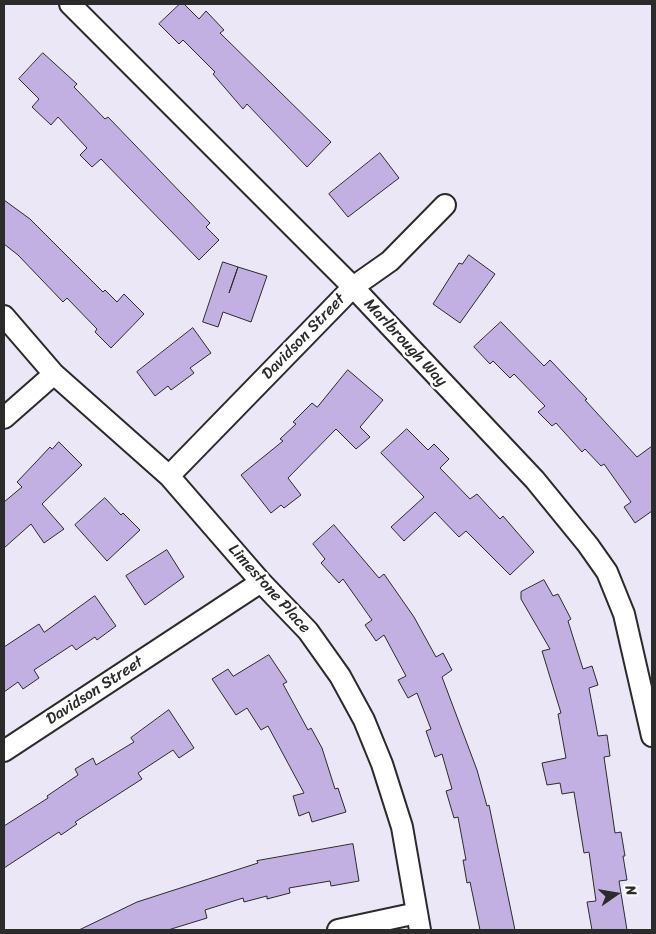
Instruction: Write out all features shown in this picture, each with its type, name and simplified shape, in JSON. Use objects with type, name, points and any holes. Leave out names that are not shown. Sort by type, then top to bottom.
[{"type":"street","name":"Marlbrough Way","points":[[70,4],[353,287],[535,480],[607,572],[624,614],[652,736]]},
{"type":"street","name":"Davidson Street","points":[[169,476],[353,287],[390,261],[445,205]]},
{"type":"street","name":"Limestone Place","points":[[4,316],[54,374],[169,476],[261,582],[308,631],[340,676],[364,720],[382,764],[402,827],[419,922]]},
{"type":"street","points":[[4,418],[54,374]]},
{"type":"street","name":"Davidson Street","points":[[4,751],[261,582]]},
{"type":"street","points":[[338,930],[419,922]]},
{"type":"building","points":[[180,4],[184,4],[199,19],[206,11],[224,30],[220,33],[331,142],[307,167],[247,104],[243,109],[213,74],[215,72],[183,40],[179,44],[159,24]]},
{"type":"building","points":[[43,53],[77,84],[74,87],[105,119],[108,117],[210,223],[206,227],[219,240],[199,260],[101,159],[92,167],[80,155],[87,148],[58,117],[51,125],[32,107],[39,99],[19,79]]},
{"type":"building","points":[[380,153],[399,178],[348,217],[329,194]]},
{"type":"building","points":[[4,200],[30,219],[103,292],[105,290],[117,302],[124,294],[144,314],[111,348],[95,332],[97,329],[67,298],[63,302],[18,255],[4,244]]},
{"type":"building","points":[[469,255],[495,274],[460,323],[433,304],[459,263],[462,264]]},
{"type":"building","points":[[223,262],[267,276],[251,322],[223,312],[218,327],[203,322]]},
{"type":"building","points":[[501,322],[544,366],[550,360],[587,399],[585,400],[637,457],[652,446],[652,511],[635,523],[624,507],[631,502],[604,464],[601,466],[585,449],[582,452],[556,423],[552,426],[538,412],[545,406],[514,374],[510,378],[493,361],[490,364],[474,347]]},
{"type":"building","points":[[193,328],[211,353],[190,368],[194,373],[171,390],[168,386],[155,396],[137,372]]},
{"type":"building","points":[[348,370],[383,400],[360,427],[370,437],[356,449],[336,429],[288,478],[301,495],[284,508],[281,505],[271,513],[241,475],[283,441],[280,439],[296,424],[293,422],[312,403],[317,407]]},
{"type":"building","points":[[407,429],[428,450],[434,444],[449,459],[440,468],[470,499],[477,494],[500,519],[503,516],[534,552],[510,575],[466,531],[459,537],[435,512],[404,541],[391,527],[424,497],[381,453]]},
{"type":"building","points":[[59,442],[82,465],[42,504],[64,529],[44,543],[31,524],[4,548],[4,502],[22,487],[17,482],[50,447],[52,449]]},
{"type":"building","points":[[105,498],[121,515],[123,513],[140,530],[107,561],[75,525]]},
{"type":"building","points":[[334,525],[379,578],[384,574],[414,617],[436,657],[443,653],[452,670],[442,677],[477,770],[487,806],[489,805],[515,930],[480,930],[470,882],[467,883],[463,860],[466,860],[458,817],[454,818],[446,791],[452,789],[442,754],[435,757],[426,731],[431,729],[417,693],[408,698],[398,680],[406,676],[384,635],[376,641],[365,625],[372,620],[343,579],[339,583],[321,563],[325,559],[313,544]]},
{"type":"building","points":[[167,550],[184,577],[145,605],[126,576]]},
{"type":"building","points":[[544,580],[553,596],[558,594],[571,619],[568,621],[583,669],[592,666],[598,685],[589,688],[598,736],[607,735],[610,756],[604,757],[615,833],[621,832],[625,856],[623,856],[627,880],[619,881],[627,930],[592,930],[587,902],[596,901],[589,852],[584,853],[574,792],[562,794],[560,783],[547,785],[542,763],[566,758],[558,714],[561,713],[542,651],[550,649],[521,599],[521,592]]},
{"type":"building","points":[[95,596],[116,626],[97,640],[95,637],[76,650],[72,645],[34,670],[39,678],[23,689],[18,682],[4,692],[4,647],[39,624],[44,632]]},
{"type":"building","points":[[269,655],[287,682],[283,684],[308,730],[311,728],[322,748],[335,789],[338,788],[346,812],[312,822],[309,812],[299,816],[293,796],[304,793],[268,726],[261,730],[247,708],[236,715],[212,679],[228,669],[233,676]]},
{"type":"building","points":[[169,710],[194,748],[179,758],[173,750],[138,773],[142,779],[75,822],[77,824],[61,835],[59,832],[4,868],[4,826],[48,798],[47,796],[78,775],[75,769],[93,758],[96,765],[134,742],[131,738]]},
{"type":"building","points":[[353,844],[359,881],[331,886],[330,881],[289,888],[290,893],[267,899],[267,896],[244,902],[243,898],[205,910],[207,918],[168,930],[79,930],[137,902],[258,863],[257,861]]}]
